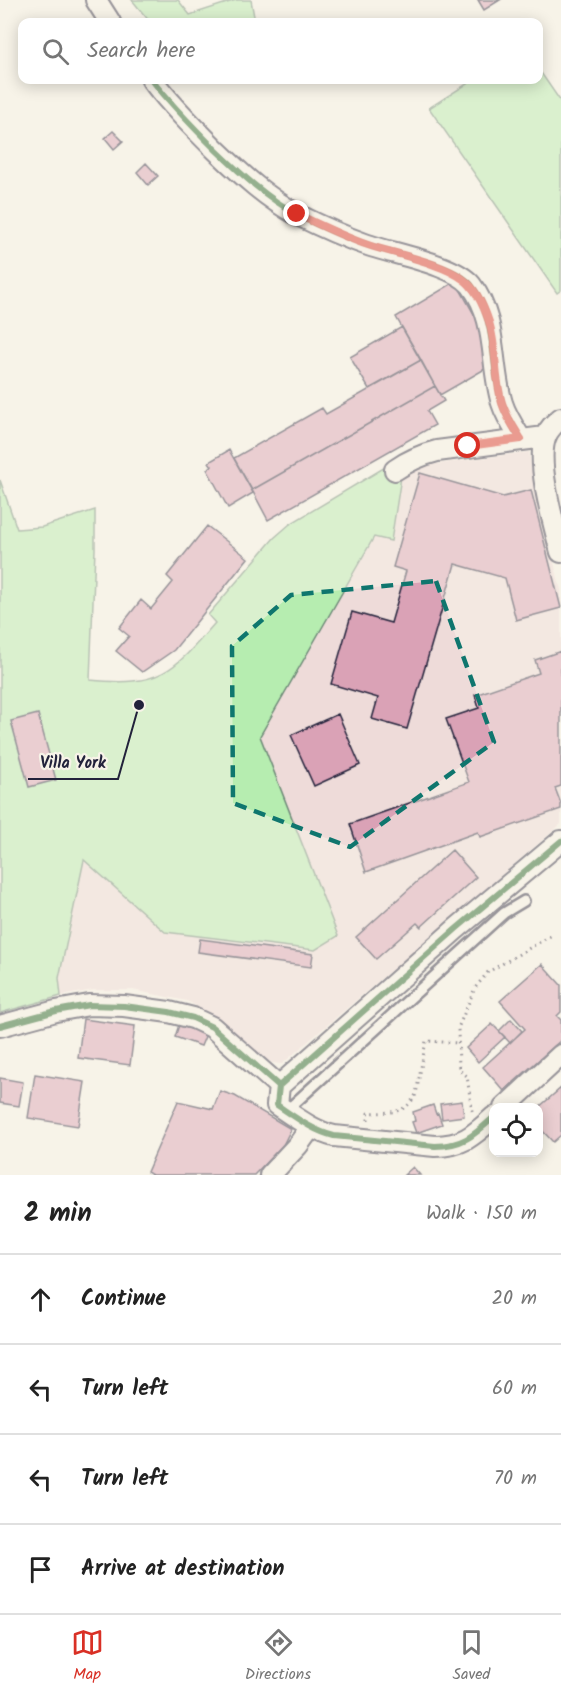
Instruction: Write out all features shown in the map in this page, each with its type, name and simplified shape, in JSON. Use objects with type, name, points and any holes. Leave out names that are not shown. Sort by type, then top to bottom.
[{"type":"street","points":[[96,0],[107,18]]},
{"type":"street","points":[[155,84],[209,143],[251,184],[275,201],[334,232],[439,267],[470,285],[488,320],[502,402],[521,439]]},
{"type":"street","points":[[561,418],[545,437],[543,447],[544,472],[561,552]]},
{"type":"street","points":[[395,470],[420,455],[436,451],[545,437]]},
{"type":"street","points":[[489,1121],[466,1140],[446,1146],[367,1140],[326,1134],[310,1127],[277,1105],[279,1086],[456,929],[561,841]]},
{"type":"street","points":[[0,1026],[89,1005],[124,1006],[170,1012],[193,1018],[212,1027],[279,1086]]},
{"type":"street","points":[[508,1103],[561,1055]]},
{"type":"street","points":[[270,1175],[298,1145],[310,1127]]},
{"type":"lane","points":[[286,1111],[504,913],[524,901]]},
{"type":"path","points":[[473,1122],[467,1076],[459,1070],[458,1028],[465,1009],[475,988],[488,972],[552,934]]},
{"type":"path","points":[[367,1140],[368,1113],[398,1111],[413,1101],[426,1041],[458,1043]]},
{"type":"highlighted area","points":[[436,581],[494,742],[350,847],[233,803],[232,646],[291,595]]},
{"type":"shaded area","points":[[529,452],[534,485],[561,590],[561,824],[282,1064],[272,1063],[218,1018],[187,1001],[133,990],[93,990],[61,996],[59,978],[83,860],[165,932],[338,936],[260,736],[374,537],[391,541],[401,477],[422,466]]},
{"type":"green space","points":[[132,0],[178,0],[190,15],[236,0],[251,0],[254,18],[147,18]]},
{"type":"green space","points":[[543,76],[561,102],[561,290],[557,293],[429,108],[467,84],[543,84]]},
{"type":"green space","points":[[392,463],[401,477],[391,541],[374,537],[260,736],[338,936],[315,950],[165,932],[84,860],[59,978],[61,996],[0,1013],[0,480],[17,529],[42,527],[95,510],[90,680],[114,682],[149,678],[175,665],[215,623],[208,615],[274,538],[290,524]]},
{"type":"building","points":[[478,0],[500,0],[484,10]]},
{"type":"building","points":[[113,131],[123,141],[114,149],[105,138]]},
{"type":"building","points":[[146,163],[158,176],[148,185],[137,172]]},
{"type":"building","points":[[453,283],[457,284],[489,341],[490,366],[440,395],[396,317]]},
{"type":"building","points":[[402,327],[421,360],[369,389],[350,357]]},
{"type":"building","points":[[421,360],[435,386],[252,490],[234,458],[322,408],[326,414]]},
{"type":"building","points":[[435,386],[444,401],[427,411],[435,425],[268,520],[252,490]]},
{"type":"building","points":[[229,450],[253,493],[228,508],[207,469],[212,466],[209,462]]},
{"type":"building","points":[[420,473],[503,497],[531,490],[561,608],[516,620],[505,578],[455,564],[407,729],[372,719],[378,698],[331,684],[352,612],[391,623],[406,571],[393,567]]},
{"type":"building","points":[[207,526],[248,558],[174,650],[142,672],[116,651],[129,636],[119,628],[141,600],[151,609],[173,582],[167,576]]},
{"type":"building","points":[[561,651],[561,786],[555,788],[561,809],[480,837],[478,832],[366,872],[350,824],[469,782],[446,719],[479,708],[475,695],[539,673],[535,660]]},
{"type":"building","points":[[38,714],[56,780],[29,787],[11,721]]},
{"type":"building","points":[[338,714],[360,765],[314,786],[291,735]]},
{"type":"building","points":[[452,850],[476,877],[421,927],[417,923],[376,959],[356,937]]},
{"type":"building","points":[[200,939],[313,954],[311,967],[198,952]]},
{"type":"building","points":[[542,964],[561,985],[561,1012],[557,1016],[561,1020],[561,1040],[504,1091],[483,1067],[525,1029],[500,1001]]},
{"type":"building","points":[[83,1019],[135,1026],[130,1065],[78,1058]]},
{"type":"building","points":[[511,1019],[522,1031],[510,1043],[499,1031]]},
{"type":"building","points":[[492,1024],[505,1037],[478,1062],[466,1048]]},
{"type":"building","points":[[179,1025],[206,1034],[201,1046],[175,1037]]},
{"type":"building","points":[[35,1074],[85,1082],[78,1126],[28,1118]]},
{"type":"building","points":[[0,1078],[23,1082],[19,1106],[0,1103]]},
{"type":"building","points":[[561,1088],[561,1135],[553,1142],[543,1131],[543,1104]]},
{"type":"building","points":[[220,1091],[235,1096],[291,1129],[283,1145],[254,1175],[152,1175],[147,1172],[178,1101],[213,1109]]},
{"type":"building","points":[[462,1101],[464,1116],[442,1119],[440,1104]]},
{"type":"building","points":[[433,1105],[442,1124],[416,1133],[412,1122],[415,1121],[413,1112]]},
{"type":"building","points":[[413,1167],[420,1175],[404,1175]]},
{"type":"cycle path","points":[[155,84],[183,116],[226,159],[255,186],[276,201],[298,215],[339,234],[377,248],[437,265],[463,278],[471,285],[480,299],[490,327],[502,403],[521,439]]},
{"type":"cycle path","points":[[0,1026],[89,1005],[124,1006],[169,1012],[193,1018],[212,1027],[279,1086],[456,929],[561,841]]},
{"type":"cycle path","points":[[279,1086],[277,1105],[311,1127],[334,1136],[435,1146],[461,1142],[489,1121]]},
{"type":"place","name":"Villa York","points":[[139,705]]},
{"type":"route","points":[[297,214],[368,245],[439,267],[453,273],[470,285],[479,299],[491,330],[502,402],[521,439],[468,446]]}]
